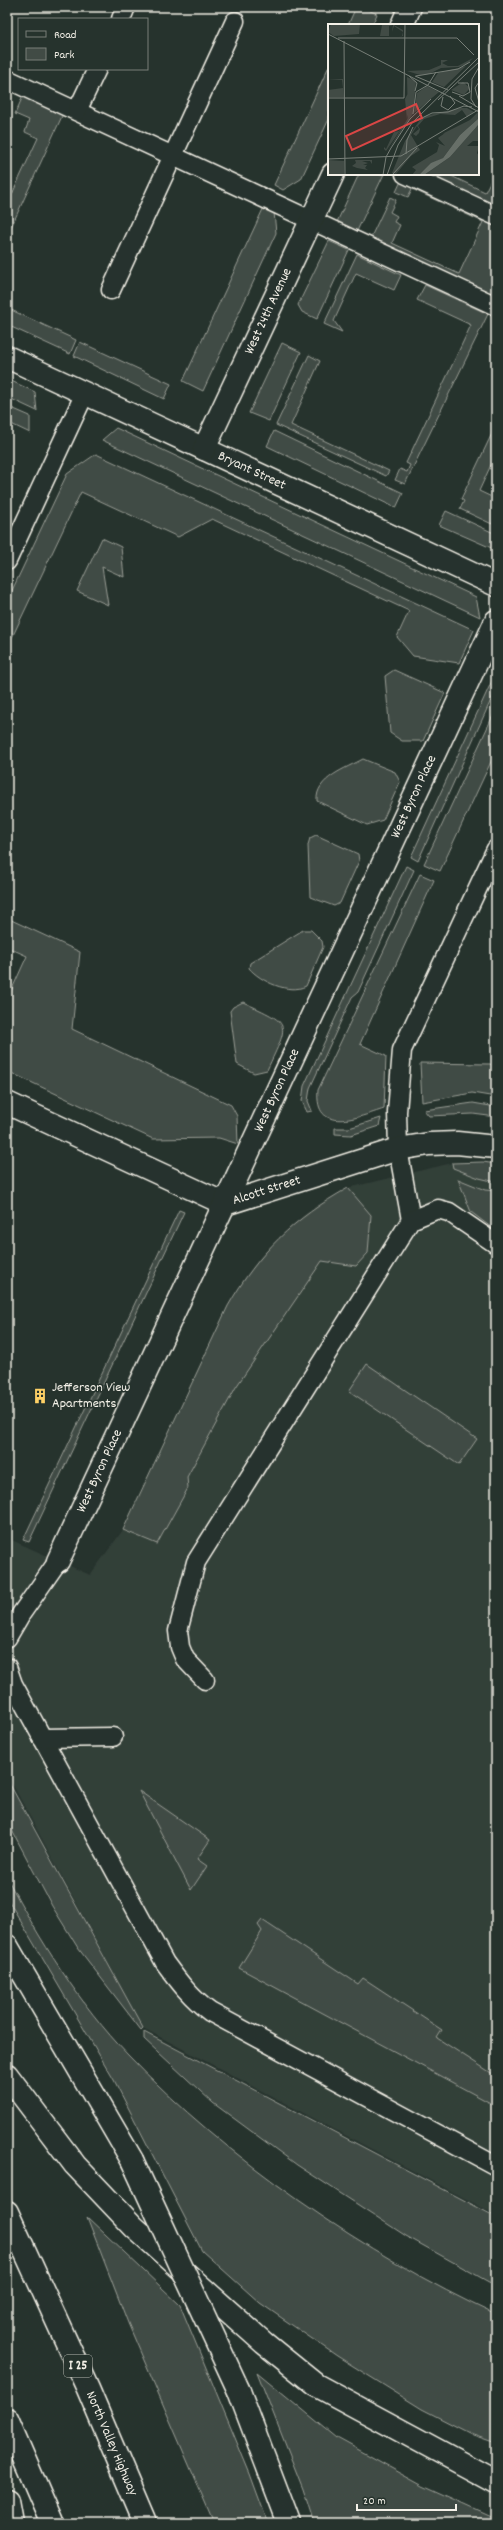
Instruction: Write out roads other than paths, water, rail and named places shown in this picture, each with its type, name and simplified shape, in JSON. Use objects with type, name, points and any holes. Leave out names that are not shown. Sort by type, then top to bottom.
[{"type":"main road","points":[[402,24],[410,7]]},
{"type":"main road","name":"West 24th Avenue","points":[[204,449],[333,175]]},
{"type":"main road","name":"Bryant Street","points":[[7,357],[496,585]]},
{"type":"main road","name":"West Byron Place","points":[[58,1561],[496,621]]},
{"type":"main road","name":"Alcott Street","points":[[7,1103],[225,1204],[398,1149],[457,1142],[496,1147]]},
{"type":"main road","points":[[7,1946],[132,2160],[239,2391],[289,2523]]},
{"type":"main road","points":[[7,2075],[75,2165],[128,2221],[264,2343],[316,2385],[496,2482]]},
{"type":"main road","name":"North Valley Highway","points":[[7,2212],[92,2396],[145,2523]]},
{"type":"main road","points":[[7,2419],[52,2523]]},
{"type":"main road","points":[[471,2469],[496,2477]]},
{"type":"main road","points":[[7,2501],[11,2523]]},
{"type":"lane","points":[[121,18],[126,7]]},
{"type":"lane","points":[[111,290],[236,21]]},
{"type":"lane","points":[[77,111],[97,70]]},
{"type":"lane","points":[[7,79],[312,219],[496,306]]},
{"type":"lane","points":[[407,175],[496,216]]},
{"type":"lane","points":[[7,561],[85,393]]},
{"type":"lane","points":[[411,1220],[398,1149],[397,1112],[402,1050],[496,848]]},
{"type":"lane","points":[[205,1680],[185,1659],[180,1647],[178,1631],[196,1562],[411,1220],[438,1209],[449,1212],[496,1244]]},
{"type":"lane","points":[[7,1638],[21,1614],[58,1561]]},
{"type":"lane","points":[[7,1667],[13,1684],[42,1738],[166,1962],[182,1986],[197,2002],[210,2012],[496,2166]]},
{"type":"lane","points":[[42,1738],[113,1738]]},
{"type":"place","name":"Jefferson View Apartments","points":[[40,1396]]}]
